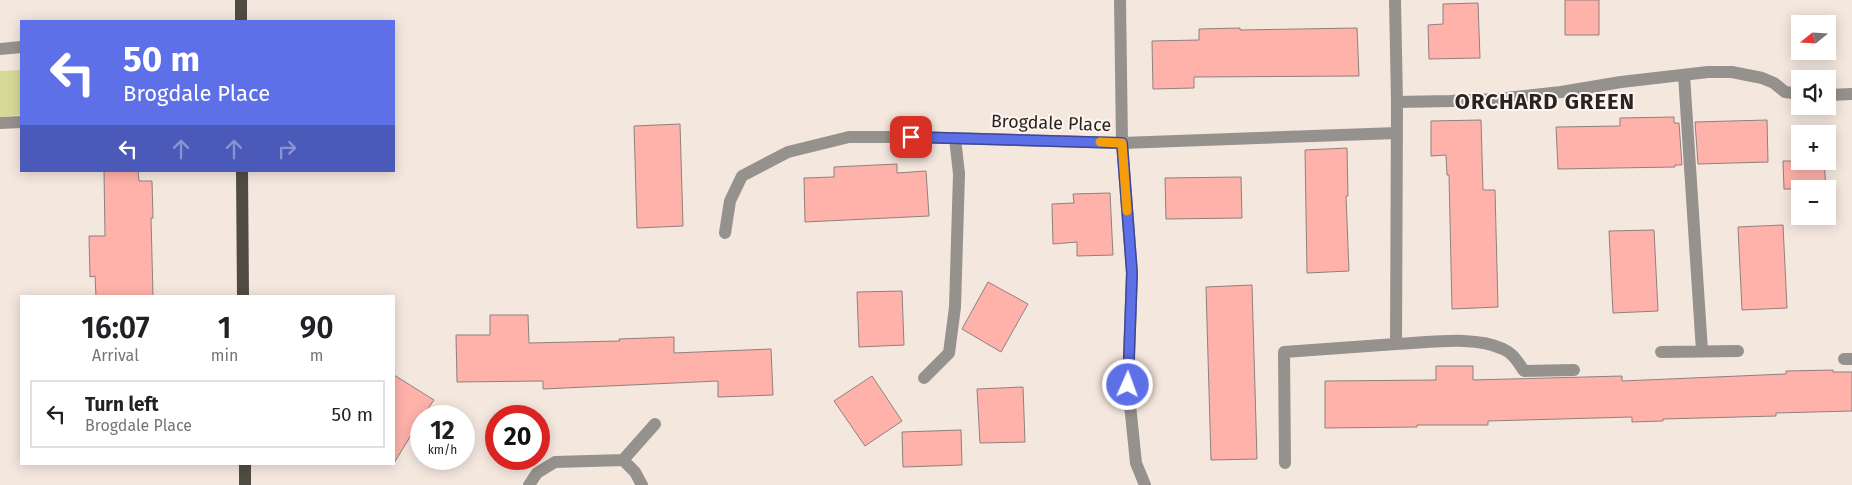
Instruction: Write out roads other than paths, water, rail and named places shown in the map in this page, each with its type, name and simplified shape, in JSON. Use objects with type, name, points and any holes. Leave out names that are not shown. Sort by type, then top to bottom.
[{"type":"main road","points":[[241,0],[241,20]]},
{"type":"main road","points":[[242,172],[243,295]]},
{"type":"main road","points":[[245,465],[245,485]]},
{"type":"street","name":"Brogdale Place","points":[[724,233],[730,201],[742,176],[788,152],[849,137],[1122,143],[1120,0]]},
{"type":"street","points":[[1395,0],[1397,102],[1396,344]]},
{"type":"street","points":[[0,49],[20,46]]},
{"type":"street","points":[[1397,102],[1497,98],[1561,92],[1621,82],[1684,75],[1732,72],[1762,78],[1774,83],[1786,92],[1791,93]]},
{"type":"street","points":[[1684,75],[1702,351]]},
{"type":"street","points":[[1836,95],[1852,94]]},
{"type":"street","points":[[0,124],[20,122]]},
{"type":"street","points":[[1145,485],[1136,463],[1128,385],[1132,273],[1122,143],[1397,134]]},
{"type":"street","points":[[924,378],[949,353],[955,306],[959,174],[955,138]]},
{"type":"street","points":[[1285,463],[1284,352],[1448,341],[1477,342],[1505,349],[1516,358],[1524,371],[1574,370]]},
{"type":"street","points":[[1661,352],[1738,351]]},
{"type":"street","points":[[622,460],[655,424]]},
{"type":"street","points":[[529,485],[537,473],[556,462],[622,460],[635,472],[642,485]]},
{"type":"district","name":"ORCHARD GREEN","points":[[1545,101]]}]
